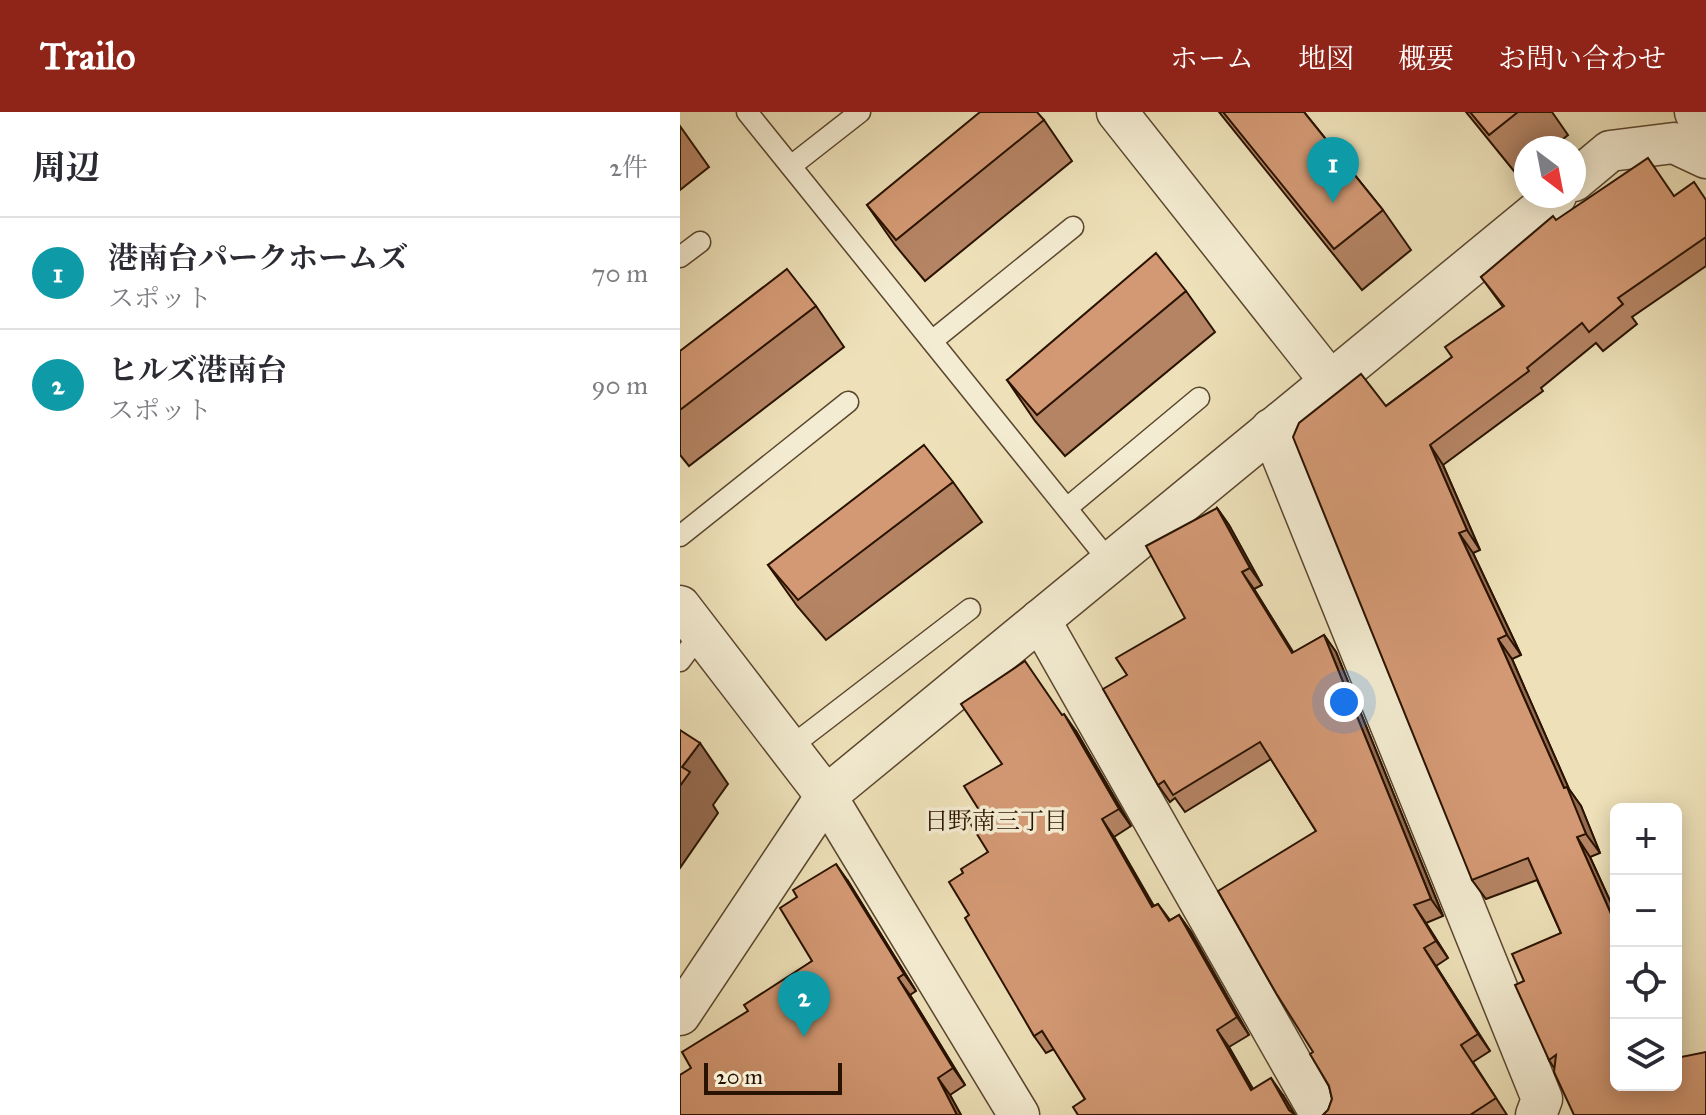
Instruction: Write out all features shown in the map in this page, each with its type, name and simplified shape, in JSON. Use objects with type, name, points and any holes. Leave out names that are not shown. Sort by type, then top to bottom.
[{"type":"street","points":[[1117,112],[1330,381]]},
{"type":"street","points":[[1695,112],[1706,135]]},
{"type":"street","points":[[1586,171],[1610,151],[1674,143],[1706,158]]},
{"type":"street","points":[[680,1015],[826,796],[1541,208]]},
{"type":"street","points":[[1271,429],[1542,1099],[1536,1115]]},
{"type":"street","points":[[1040,620],[1321,1115]]},
{"type":"street","points":[[687,633],[789,748],[826,796],[1003,1109]]},
{"type":"lane","points":[[747,112],[1109,561]]},
{"type":"lane","points":[[791,166],[860,112]]},
{"type":"lane","points":[[932,341],[1073,227]]},
{"type":"lane","points":[[680,257],[700,242]]},
{"type":"lane","points":[[1067,508],[1199,398]]},
{"type":"lane","points":[[680,536],[848,402]]},
{"type":"lane","points":[[789,748],[970,609]]},
{"type":"building","points":[[980,112],[1037,112],[1044,120],[896,240],[867,205]]},
{"type":"building","points":[[1223,112],[1304,112],[1383,210],[1334,249]]},
{"type":"building","points":[[1470,112],[1518,112],[1489,135]]},
{"type":"building","points":[[1648,158],[1674,196],[1694,182],[1706,200],[1706,237],[1618,298],[1623,304],[1589,332],[1582,323],[1527,368],[1529,371],[1430,445],[1467,530],[1459,533],[1507,635],[1498,639],[1564,788],[1567,787],[1586,834],[1577,837],[1610,911],[1610,1091],[1682,1091],[1682,1057],[1706,1052],[1706,1115],[1574,1115],[1554,1072],[1556,1055],[1549,1060],[1515,985],[1524,981],[1512,954],[1561,933],[1528,858],[1472,880],[1293,437],[1299,423],[1361,374],[1386,406],[1452,357],[1445,347],[1504,306],[1481,277],[1553,216],[1556,220],[1574,208],[1586,208],[1586,200]]},
{"type":"building","points":[[1156,253],[1186,291],[1037,415],[1007,380]]},
{"type":"building","points":[[787,269],[816,306],[680,410],[680,351]]},
{"type":"building","points":[[924,445],[953,482],[798,600],[768,565]]},
{"type":"building","points":[[1217,508],[1250,568],[1242,572],[1292,653],[1324,635],[1431,899],[1414,905],[1436,941],[1424,948],[1478,1034],[1461,1045],[1496,1098],[1470,1115],[1323,1115],[1332,1099],[1329,1086],[1310,1054],[1313,1052],[1218,891],[1316,831],[1260,742],[1173,795],[1164,781],[1158,785],[1103,689],[1127,675],[1116,658],[1185,618],[1146,546]]},
{"type":"building","points":[[1025,661],[1064,714],[1119,809],[1102,819],[1152,907],[1158,904],[1169,921],[1179,915],[1237,1017],[1217,1030],[1251,1090],[1271,1078],[1295,1115],[1078,1115],[1073,1107],[1085,1099],[1042,1031],[1034,1036],[965,918],[969,915],[949,882],[963,873],[961,869],[988,852],[967,818],[979,810],[964,786],[1002,764],[961,704]]},
{"type":"building","points":[[680,730],[700,743],[682,767],[690,772],[680,786]]},
{"type":"building","points":[[836,864],[904,974],[898,978],[953,1068],[938,1078],[957,1115],[680,1115],[680,1075],[691,1068],[682,1052],[748,1011],[744,1005],[812,961],[780,908],[797,897],[793,890]]},
{"type":"place","name":"港南台パークホームズ","points":[[1333,203]]},
{"type":"place","name":"ヒルズ港南台","points":[[804,1037]]},
{"type":"district","name":"日野南三丁目","points":[[996,821]]}]
